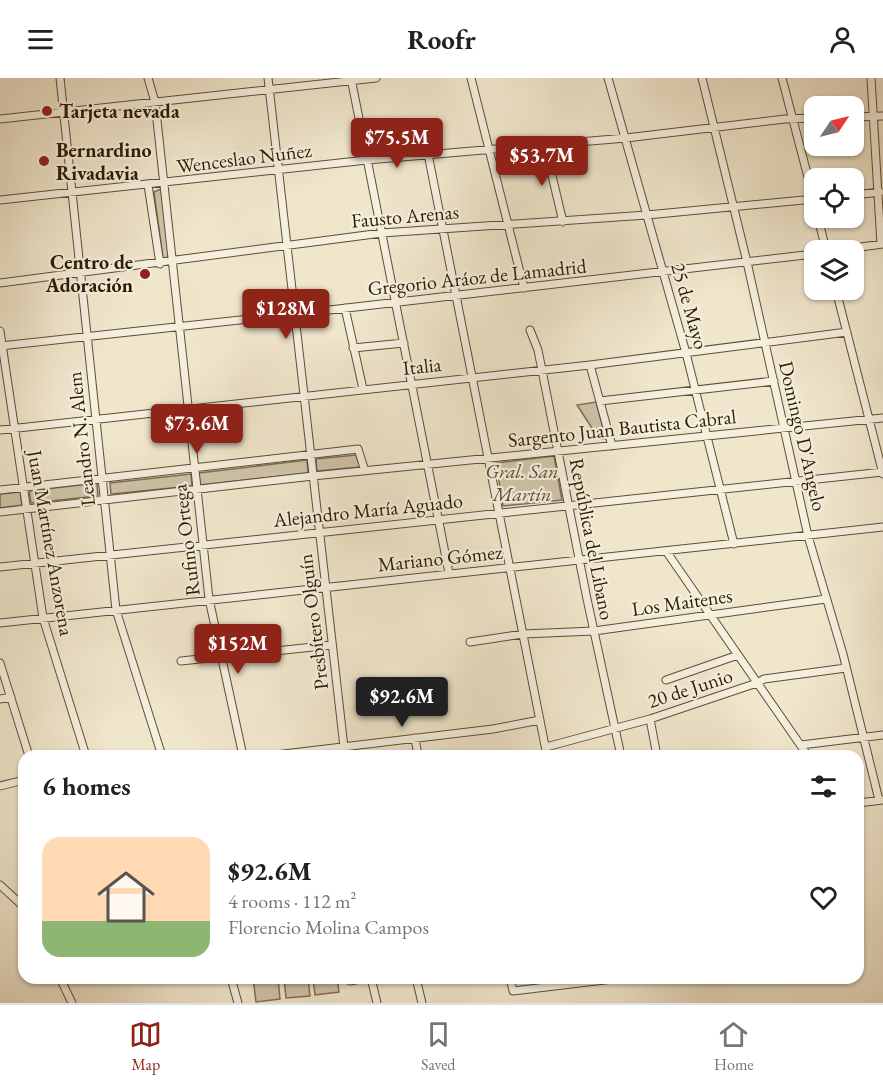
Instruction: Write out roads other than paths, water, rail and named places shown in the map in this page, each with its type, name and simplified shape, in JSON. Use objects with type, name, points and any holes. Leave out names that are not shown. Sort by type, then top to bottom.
[{"type":"street","name":"Leandro N. Alem","points":[[60,78],[116,610],[160,750]]},
{"type":"street","name":"Rufino Ortega","points":[[148,78],[155,102],[209,599],[242,750]]},
{"type":"street","name":"Presbítero Olguín","points":[[268,78],[344,750]]},
{"type":"street","points":[[0,119],[376,78]]},
{"type":"street","points":[[471,78],[524,288]]},
{"type":"street","name":"25 de Mayo","points":[[608,78],[687,353],[734,544]]},
{"type":"street","name":"Domingo D'Angelo","points":[[702,78],[747,262],[808,536],[881,800]]},
{"type":"street","points":[[783,78],[806,168]]},
{"type":"street","points":[[864,247],[882,244],[881,192],[871,78]]},
{"type":"street","points":[[351,80],[449,573]]},
{"type":"street","points":[[864,117],[883,116]]},
{"type":"street","name":"Wenceslao Nuñez","points":[[0,200],[367,160],[545,146],[804,118]]},
{"type":"street","points":[[545,146],[563,222]]},
{"type":"street","points":[[428,154],[546,750]]},
{"type":"street","points":[[148,185],[160,264]]},
{"type":"street","points":[[864,194],[881,192]]},
{"type":"street","name":"Fausto Arenas","points":[[0,283],[160,264],[382,233],[563,222],[804,201]]},
{"type":"street","name":"Gregorio Aráoz de Lamadrid","points":[[1,346],[804,255]]},
{"type":"street","points":[[839,300],[883,473]]},
{"type":"street","points":[[345,308],[363,389]]},
{"type":"street","name":"República del Libano","points":[[530,330],[538,350],[579,560],[620,750]]},
{"type":"street","name":"Juan Martínez Anzorena","points":[[0,331],[44,618],[84,750]]},
{"type":"street","name":"Italia","points":[[0,430],[590,365],[847,332]]},
{"type":"street","points":[[353,348],[404,343]]},
{"type":"street","points":[[590,365],[612,446]]},
{"type":"street","points":[[600,401],[774,381]]},
{"type":"street","name":"Sargento Juan Bautista Cabral","points":[[0,512],[314,476],[883,418]]},
{"type":"street","points":[[0,490],[358,449],[365,471]]},
{"type":"street","name":"Alejandro María Aguado","points":[[0,567],[320,531],[883,473]]},
{"type":"street","name":"Mariano Gómez","points":[[0,622],[883,527]]},
{"type":"street","points":[[666,551],[804,750]]},
{"type":"street","name":"Los Maitenes","points":[[470,642],[523,634],[594,631],[826,599]]},
{"type":"street","points":[[181,661],[332,645]]},
{"type":"street","points":[[666,680],[738,655]]},
{"type":"street","points":[[0,663],[27,750]]},
{"type":"street","name":"20 de Junio","points":[[546,747],[650,719],[764,679],[846,668]]},
{"type":"street","points":[[0,699],[11,697]]},
{"type":"street","points":[[650,719],[656,750]]},
{"type":"street","points":[[318,750],[493,729],[540,720]]},
{"type":"street","points":[[801,746],[883,735]]},
{"type":"street","points":[[415,738],[417,750]]},
{"type":"street","points":[[0,786],[18,782]]},
{"type":"street","points":[[14,783],[18,784]]},
{"type":"street","points":[[864,802],[881,800]]},
{"type":"street","points":[[0,885],[18,901]]},
{"type":"street","points":[[63,984],[72,1003]]},
{"type":"street","points":[[233,984],[238,1003]]},
{"type":"street","points":[[372,984],[377,1003]]},
{"type":"street","points":[[418,984],[422,1003]]},
{"type":"street","points":[[511,984],[513,991],[546,984]]},
{"type":"place","name":"Tarjeta nevada","points":[[47,111]]},
{"type":"place","name":"Bernardino Rivadavia","points":[[44,161]]},
{"type":"place","name":"Centro de Adoración","points":[[145,274]]},
{"type":"park label","name":"Gral. San Martín","points":[[522,482]]}]
